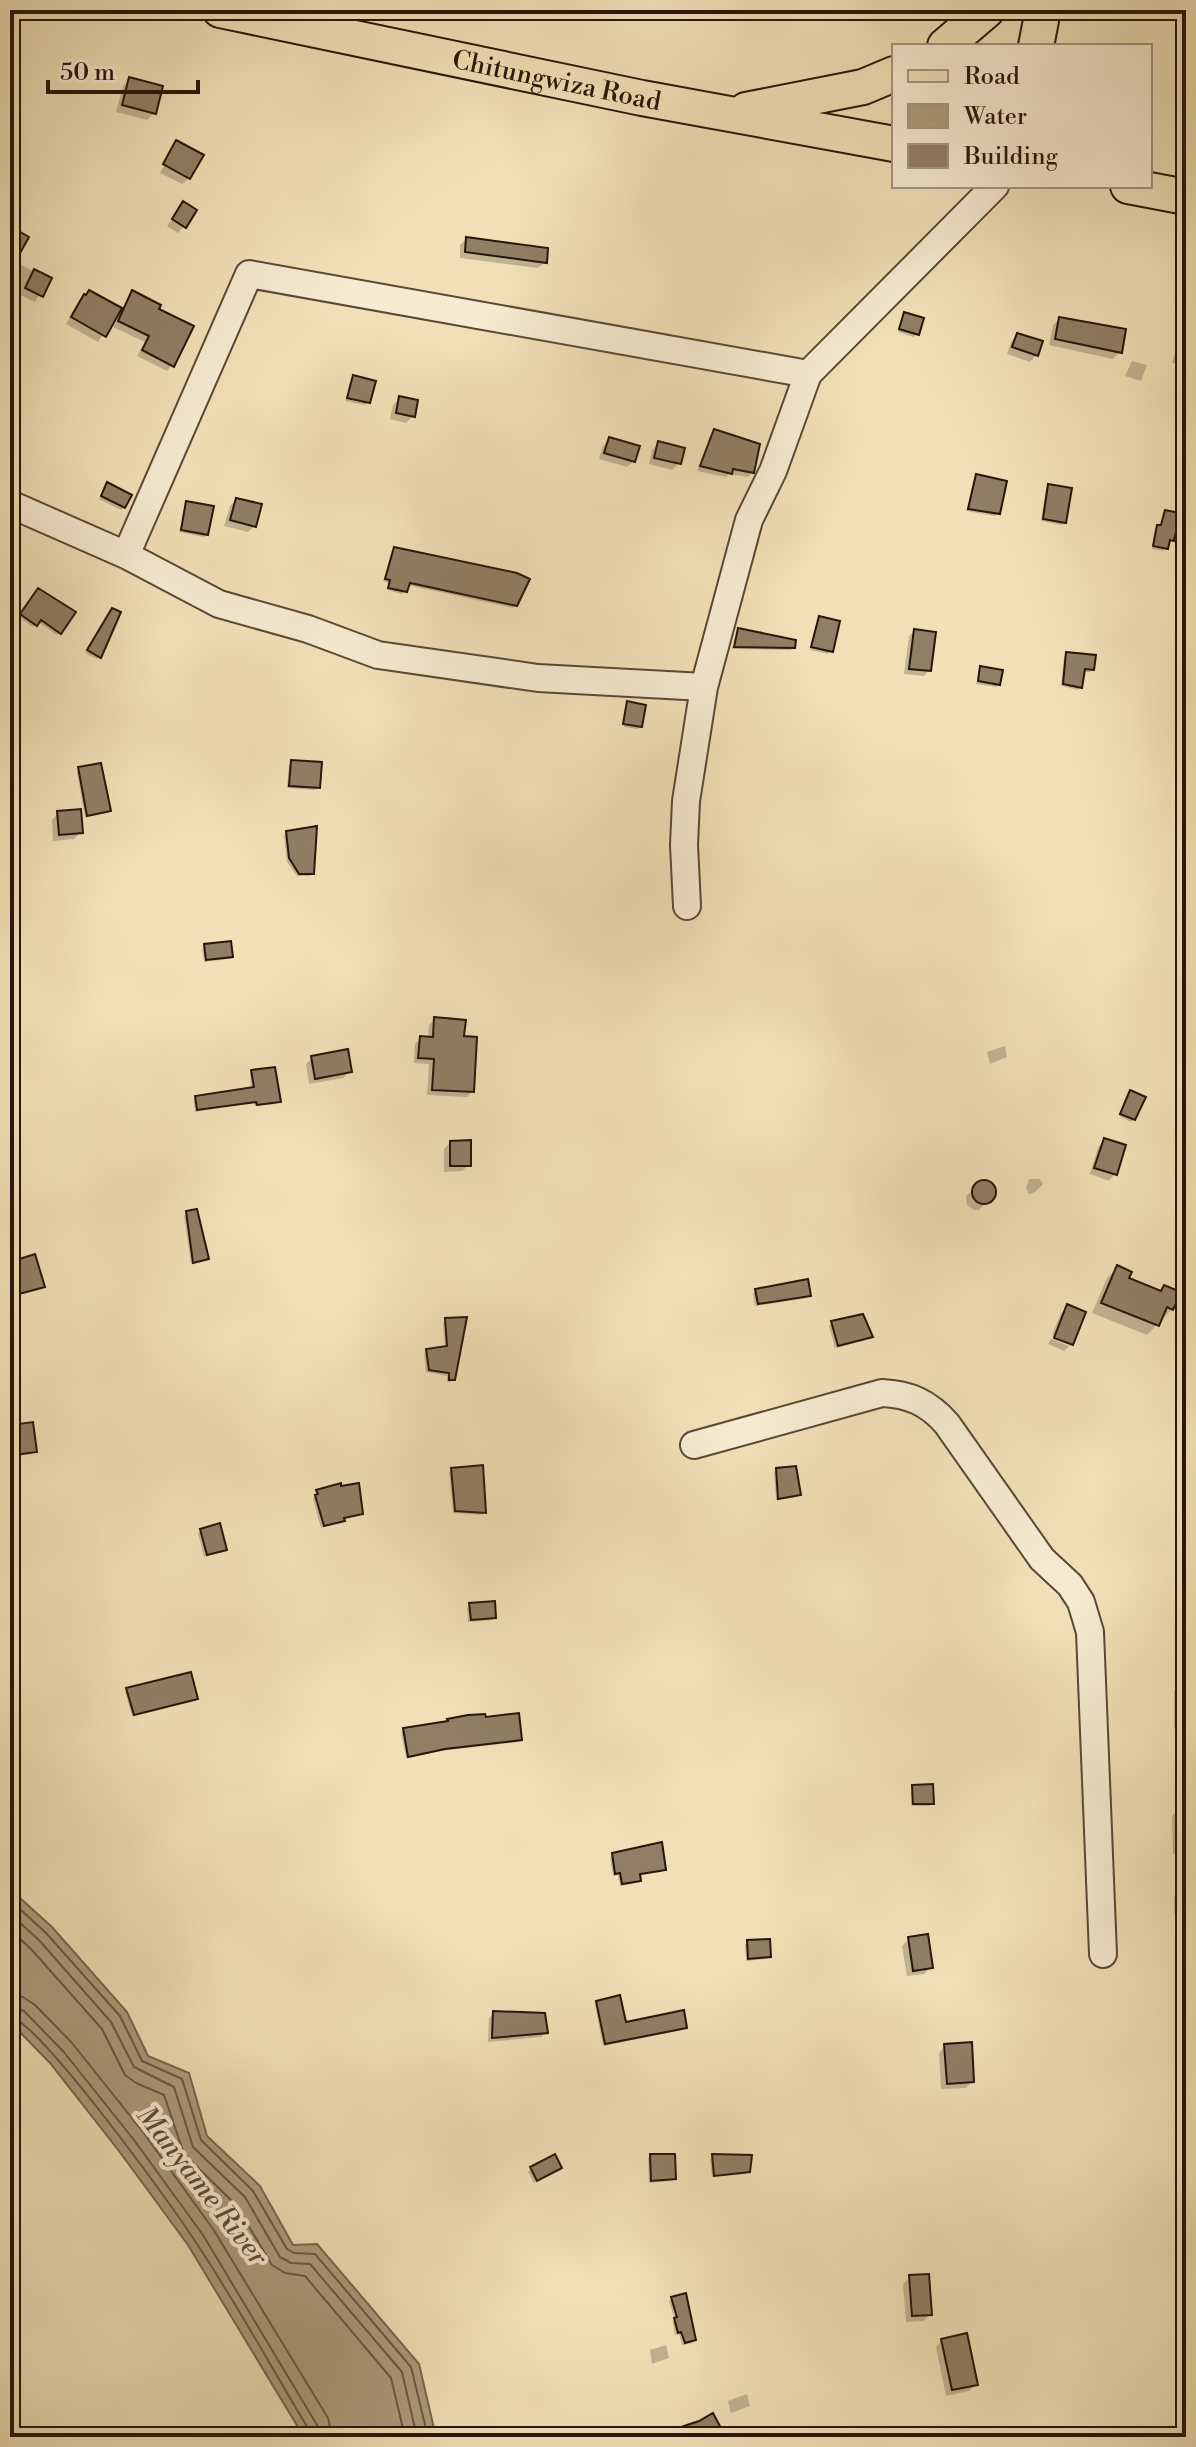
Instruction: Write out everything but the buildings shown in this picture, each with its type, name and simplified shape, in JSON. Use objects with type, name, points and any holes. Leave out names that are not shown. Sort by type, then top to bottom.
[{"type":"main road","name":"Chitungwiza Road","points":[[220,10],[726,114],[892,144]]},
{"type":"main road","points":[[947,44],[987,10]]},
{"type":"main road","points":[[1036,44],[1043,10]]},
{"type":"main road","points":[[726,114],[863,87],[892,75]]},
{"type":"main road","points":[[1139,188],[1186,197]]},
{"type":"street","points":[[687,906],[684,845],[686,801],[704,687],[749,520],[773,471],[808,374],[993,188]]},
{"type":"street","points":[[126,555],[249,274],[808,374]]},
{"type":"street","points":[[10,504],[126,555],[219,604],[308,629],[378,655],[538,678],[704,687]]},
{"type":"street","points":[[694,1445],[882,1393],[911,1397],[937,1413],[947,1424],[1042,1559],[1070,1585],[1081,1602],[1090,1632],[1103,1954]]},
{"type":"water","name":"Manyame River","points":[[10,1889],[52,1927],[127,2012],[148,2056],[189,2073],[207,2136],[260,2186],[293,2245],[317,2244],[419,2364],[436,2437],[304,2437],[188,2245],[50,2063],[10,2022]]}]
